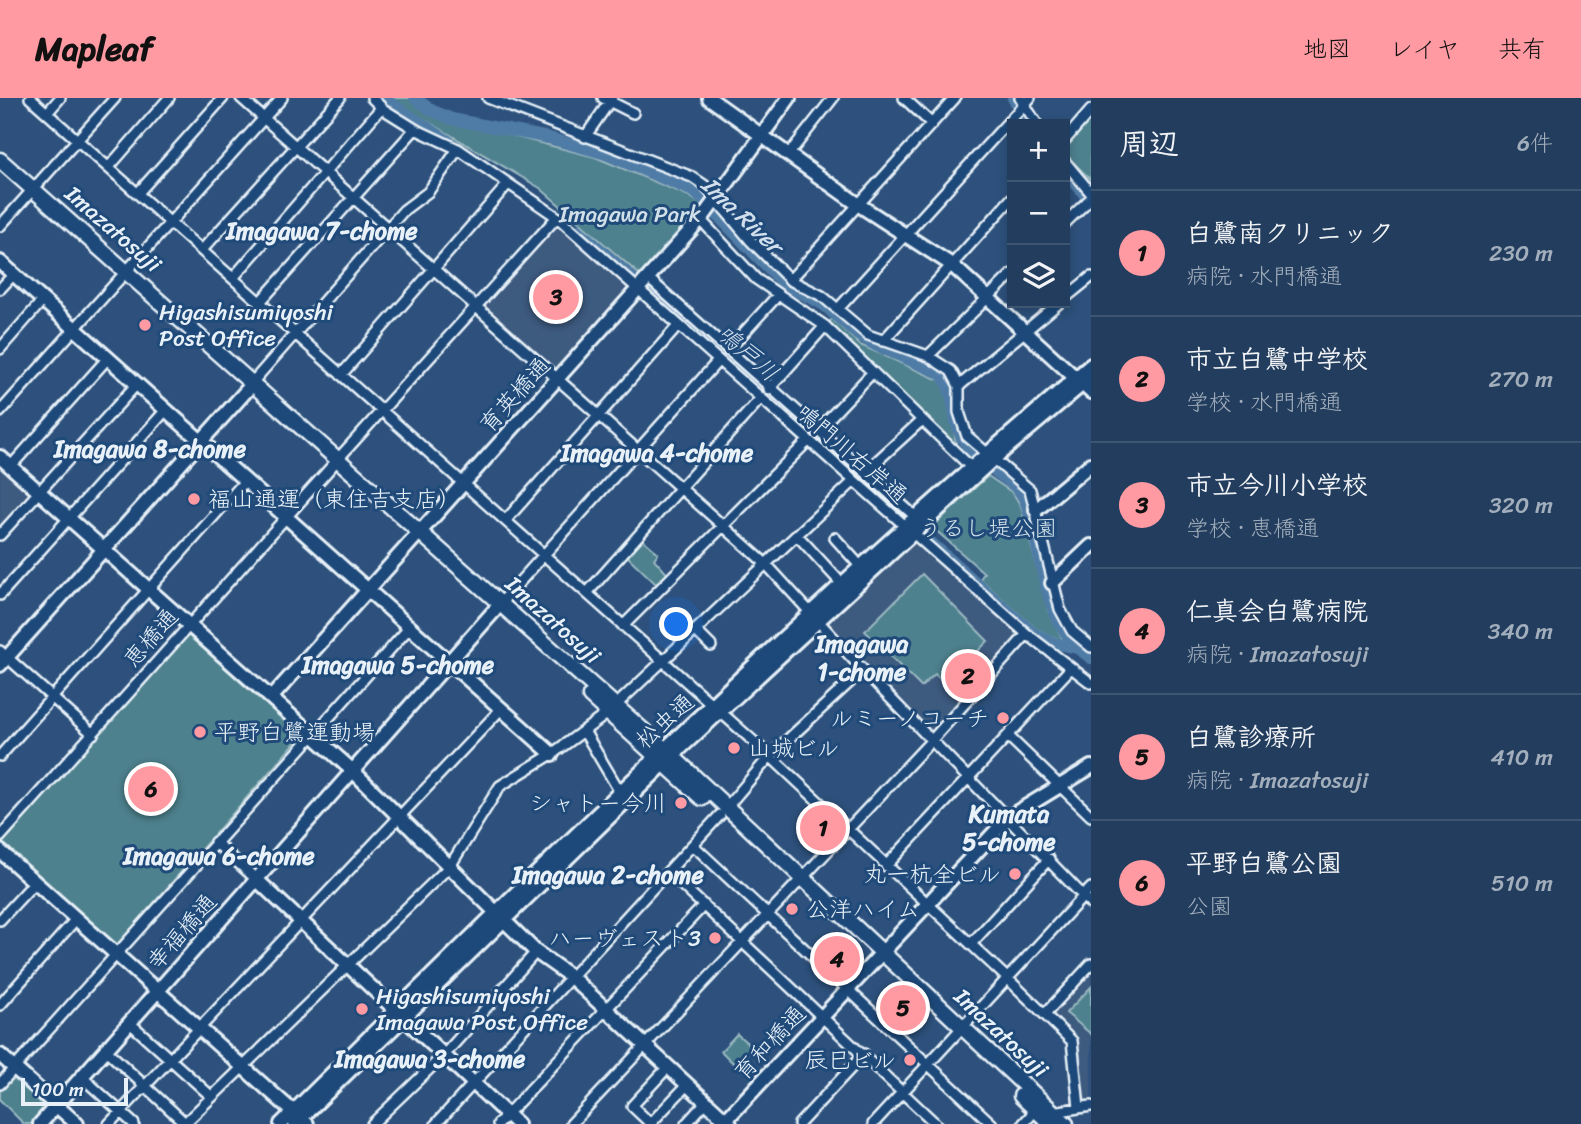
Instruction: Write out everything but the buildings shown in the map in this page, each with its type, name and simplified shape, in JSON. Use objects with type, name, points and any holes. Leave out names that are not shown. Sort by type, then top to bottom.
[{"type":"main road","name":"Imazatosuji","points":[[0,160],[29,191],[664,756],[1052,1118]]},
{"type":"main road","name":"Imazatosuji","points":[[0,171],[29,191]]},
{"type":"main road","name":"Imazatosuji","points":[[959,1031],[1036,1110],[1066,1124]]},
{"type":"street","points":[[30,98],[770,756],[1045,1014],[1072,1041],[1079,1107]]},
{"type":"street","points":[[47,113],[60,98]]},
{"type":"street","points":[[0,226],[115,98]]},
{"type":"street","points":[[108,167],[169,98]]},
{"type":"street","points":[[138,193],[223,98]]},
{"type":"street","points":[[241,98],[766,564],[813,618],[1091,904]]},
{"type":"street","points":[[0,412],[282,98]]},
{"type":"street","points":[[202,250],[340,98]]},
{"type":"street","name":"鳴門川右岸通","points":[[372,98],[381,108],[415,129],[458,149],[557,217],[642,284],[678,326],[760,399],[854,481],[914,525],[1027,634],[1091,683]]},
{"type":"street","points":[[488,98],[692,177],[756,279],[825,326],[974,470]]},
{"type":"street","points":[[709,98],[859,205],[951,265],[1085,383]]},
{"type":"street","name":"育英橋通","points":[[271,698],[710,208],[789,98]]},
{"type":"street","points":[[788,155],[834,98]]},
{"type":"street","points":[[904,98],[932,124]]},
{"type":"street","points":[[790,280],[956,98]]},
{"type":"street","points":[[585,137],[608,99],[633,113]]},
{"type":"street","points":[[838,309],[1023,103],[1034,119]]},
{"type":"street","points":[[233,278],[381,108]]},
{"type":"street","points":[[1070,134],[1091,110]]},
{"type":"street","points":[[260,302],[415,129]]},
{"type":"street","points":[[93,734],[2,658],[105,550],[404,210],[428,192],[458,149]]},
{"type":"street","points":[[1070,168],[1091,193]]},
{"type":"street","points":[[341,375],[508,184]]},
{"type":"street","points":[[1070,218],[1088,201]]},
{"type":"street","points":[[883,341],[1007,203]]},
{"type":"street","points":[[710,208],[751,241],[790,280],[822,296],[858,328],[883,341],[928,356],[951,371],[959,386],[959,412],[967,436],[1026,484],[1036,510],[1060,609],[1072,631],[1089,643]]},
{"type":"street","name":"恵橋通","points":[[0,837],[474,306],[557,217]]},
{"type":"street","points":[[0,262],[552,754]]},
{"type":"street","points":[[0,289],[14,274]]},
{"type":"street","points":[[1070,294],[1091,277]]},
{"type":"street","points":[[928,356],[1007,279]]},
{"type":"street","points":[[642,284],[728,350],[865,472],[914,525]]},
{"type":"street","points":[[728,350],[778,295]]},
{"type":"street","points":[[0,349],[43,300]]},
{"type":"street","points":[[959,386],[1053,308]]},
{"type":"street","points":[[506,520],[678,326]]},
{"type":"street","points":[[769,389],[825,326]]},
{"type":"street","points":[[11,466],[108,358]]},
{"type":"street","name":"幸福橋通","points":[[40,1124],[718,361]]},
{"type":"street","name":"松虫通","points":[[500,917],[621,792],[717,709],[989,456],[1085,383],[1091,365]]},
{"type":"street","points":[[818,430],[873,372]]},
{"type":"street","points":[[0,535],[137,384]]},
{"type":"street","points":[[587,593],[760,399]]},
{"type":"street","points":[[0,595],[166,410]]},
{"type":"street","points":[[865,472],[922,420]]},
{"type":"street","points":[[623,625],[724,528],[808,441]]},
{"type":"street","points":[[0,457],[353,771],[536,952],[570,976],[726,1123]]},
{"type":"street","points":[[1036,510],[1091,464]]},
{"type":"street","points":[[0,756],[246,480]]},
{"type":"street","points":[[106,1050],[185,1123],[450,866],[500,786],[552,754],[612,710],[854,481]]},
{"type":"street","name":"松虫通","points":[[813,618],[861,566],[914,525]]},
{"type":"street","points":[[797,535],[842,584]]},
{"type":"street","points":[[835,538],[861,566]]},
{"type":"street","points":[[1052,583],[1091,546]]},
{"type":"street","points":[[0,1084],[311,734],[410,627]]},
{"type":"street","points":[[695,630],[711,646]]},
{"type":"street","points":[[571,1124],[931,741],[1027,634]]},
{"type":"street","points":[[886,866],[1070,669]]},
{"type":"street","points":[[436,1124],[570,976],[669,873],[770,756],[863,670]]},
{"type":"street","points":[[109,1124],[502,708]]},
{"type":"street","points":[[584,731],[621,792]]},
{"type":"street","points":[[1008,736],[1091,816]]},
{"type":"street","name":"松虫通","points":[[281,1124],[299,1119],[400,1014],[664,756]]},
{"type":"street","name":"育和橋通","points":[[726,1123],[926,903],[1009,817],[1091,767]]},
{"type":"street","points":[[215,842],[444,1055],[474,1084],[503,1119],[517,1124]]},
{"type":"street","points":[[693,845],[992,1124]]},
{"type":"street","points":[[0,851],[299,1119]]},
{"type":"street","points":[[971,944],[1049,859]]},
{"type":"street","points":[[669,873],[904,1091],[936,1124]]},
{"type":"street","points":[[0,920],[35,882]]},
{"type":"street","points":[[873,1124],[1091,888]]},
{"type":"street","points":[[503,1119],[604,1008],[704,905]]},
{"type":"street","points":[[0,1005],[76,919]]},
{"type":"street","points":[[372,1124],[444,1055],[536,952]]},
{"type":"street","points":[[1045,1014],[1091,964]]},
{"type":"street","points":[[130,1023],[212,1097]]},
{"type":"street","points":[[799,1124],[864,1054]]},
{"type":"street","points":[[0,1055],[77,1124]]},
{"type":"street","points":[[668,1067],[632,1106],[650,1124],[687,1085]]},
{"type":"street","points":[[82,1077],[134,1124]]},
{"type":"street","points":[[686,1124],[706,1102]]},
{"type":"street","points":[[1052,1118],[1079,1107],[1091,1107]]},
{"type":"street","points":[[1023,1124],[1036,1110]]},
{"type":"shaded area","points":[[554,224],[630,291],[558,374],[483,304]]},
{"type":"shaded area","points":[[0,466],[32,496],[0,533]]},
{"type":"shaded area","points":[[915,543],[1021,634],[931,732],[827,623]]},
{"type":"shaded area","points":[[1091,969],[1091,1104],[1082,1105],[1076,1038],[1049,1013]]},
{"type":"green space","name":"Imagawa Park","points":[[388,98],[411,98],[439,117],[595,157],[689,196],[705,207],[641,276],[540,188]]},
{"type":"green space","points":[[1091,111],[1091,180],[1070,159],[1070,136]]},
{"type":"green space","points":[[832,319],[860,345],[939,380],[946,388],[956,443],[953,446],[828,324]]},
{"type":"green space","name":"うるし堤公園","points":[[988,476],[1013,493],[1021,506],[1048,611],[1064,642],[1036,629],[980,579],[984,573],[932,527]]},
{"type":"green space","points":[[641,538],[658,553],[654,559],[669,576],[658,586],[626,555]]},
{"type":"green space","points":[[922,574],[988,641],[945,684],[935,674],[921,687],[865,631]]},
{"type":"green space","points":[[188,634],[302,735],[116,946],[0,846],[0,842]]},
{"type":"green space","points":[[1091,987],[1091,1034],[1066,1013]]},
{"type":"green space","points":[[737,1034],[753,1048],[736,1066],[721,1051]]},
{"type":"green space","points":[[15,1074],[47,1103],[48,1108],[33,1124],[24,1124],[0,1100],[0,1091]]},
{"type":"waterway","name":"鳴戸川","points":[[383,98],[448,141]]},
{"type":"waterway","name":"Ima River","points":[[415,98],[431,110],[452,119],[549,138],[606,154],[695,192],[784,284],[824,305],[858,335],[877,346],[940,373],[947,383],[959,431],[972,451]]},
{"type":"waterway","points":[[1013,98],[1027,119]]},
{"type":"waterway","points":[[1070,177],[1091,202]]},
{"type":"waterway","name":"鳴戸川","points":[[578,230],[1033,633],[1054,643],[1077,648]]},
{"type":"waterway","name":"Ima River","points":[[996,472],[1016,487],[1024,498],[1050,603],[1065,632],[1076,646],[1091,658]]},
{"type":"place","name":"市立今川小学校","points":[[556,297]]},
{"type":"place","name":"Higashisumiyoshi Post Office","points":[[145,325]]},
{"type":"place","name":"福山通運（東住吉支店）","points":[[194,499]]},
{"type":"place","name":"市立白鷺中学校","points":[[968,676]]},
{"type":"place","name":"ルミーノコーチ","points":[[1003,718]]},
{"type":"place","name":"平野白鷺運動場","points":[[200,732]]},
{"type":"place","name":"山城ビル","points":[[734,748]]},
{"type":"place","name":"平野白鷺公園","points":[[151,789]]},
{"type":"place","name":"シャトー今川","points":[[681,803]]},
{"type":"place","name":"白鷺南クリニック","points":[[823,828]]},
{"type":"place","name":"丸一杭全ビル","points":[[1015,874]]},
{"type":"place","name":"公洋ハイム","points":[[792,909]]},
{"type":"place","name":"ハーヴェスト3","points":[[715,938]]},
{"type":"place","name":"仁真会白鷺病院","points":[[837,959]]},
{"type":"place","name":"白鷺診療所","points":[[903,1008]]},
{"type":"place","name":"Higashisumiyoshi Imagawa Post Office","points":[[362,1009]]},
{"type":"place","name":"辰巳ビル","points":[[910,1060]]},
{"type":"district","name":"Imagawa 7-chome","points":[[322,231]]},
{"type":"district","name":"Imagawa 8-chome","points":[[150,449]]},
{"type":"district","name":"Imagawa 4-chome","points":[[657,453]]},
{"type":"district","name":"Imagawa 1-chome","points":[[862,658]]},
{"type":"district","name":"Imagawa 5-chome","points":[[398,665]]},
{"type":"district","name":"Kumata 5-chome","points":[[1009,828]]},
{"type":"district","name":"Imagawa 6-chome","points":[[219,856]]},
{"type":"district","name":"Imagawa 2-chome","points":[[608,875]]},
{"type":"district","name":"Imagawa 3-chome","points":[[430,1059]]}]
